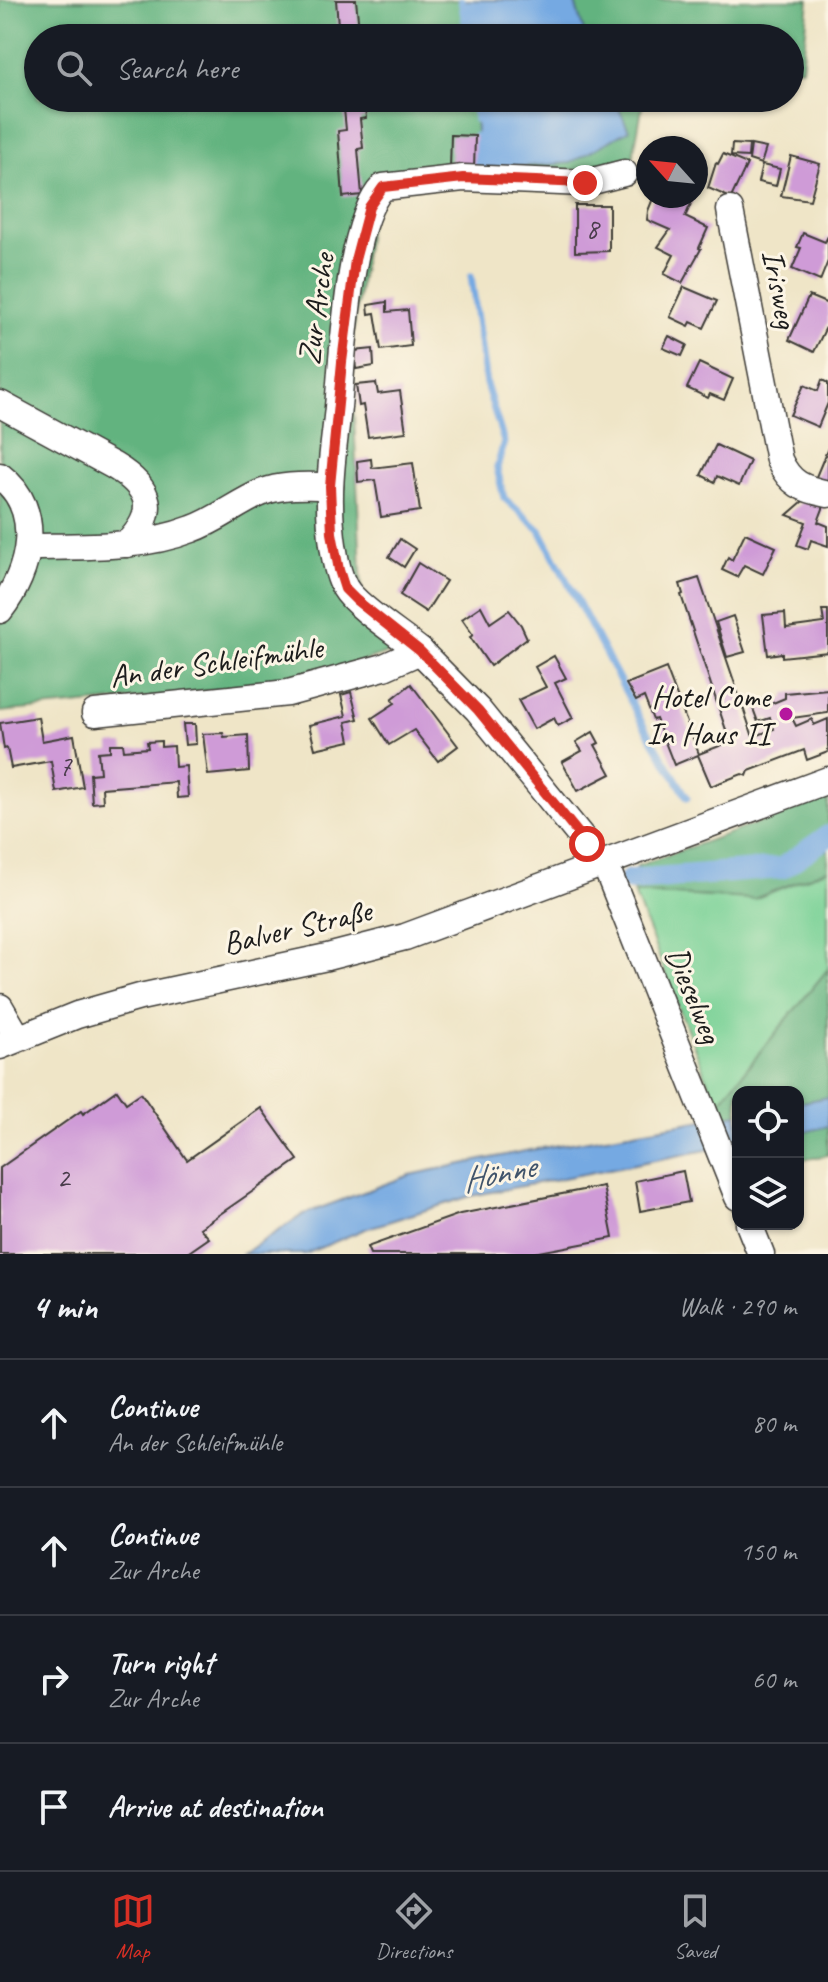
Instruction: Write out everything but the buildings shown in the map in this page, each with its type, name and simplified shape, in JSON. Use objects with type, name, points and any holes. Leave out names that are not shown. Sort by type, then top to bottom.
[{"type":"street","name":"Zur Arche","points":[[420,651],[345,589],[332,533],[330,486],[355,260],[369,207],[383,187],[463,178],[585,183],[624,173]]},
{"type":"street","name":"Irisweg","points":[[730,210],[779,460],[794,483],[807,490],[828,494]]},
{"type":"street","points":[[0,404],[133,477],[142,487],[147,515],[142,528],[127,544]]},
{"type":"street","points":[[0,476],[16,492],[25,509],[29,531],[21,576],[0,610]]},
{"type":"street","points":[[28,547],[127,544],[161,539],[193,529],[269,490],[283,486],[330,486]]},
{"type":"street","points":[[420,651],[478,710],[587,844]]},
{"type":"street","name":"An der Schleifmühle","points":[[95,713],[288,693],[384,667],[420,651]]},
{"type":"street","name":"Balver Straße","points":[[9,1042],[77,1015],[140,997],[405,937],[828,780]]},
{"type":"street","name":"Dieselweg","points":[[605,864],[732,1182]]},
{"type":"street","points":[[0,1007],[9,1042]]},
{"type":"street","points":[[751,1230],[761,1254]]},
{"type":"green space","points":[[0,0],[461,0],[465,24],[24,24],[24,112],[475,112],[477,169],[628,130],[620,112],[641,112],[631,167],[375,181],[351,349],[362,594],[396,650],[325,675],[178,695],[0,712]]},
{"type":"green space","points":[[574,0],[809,0],[804,49],[804,24],[582,24]]},
{"type":"green space","points":[[828,798],[828,869],[754,899],[634,893],[637,866]]},
{"type":"green space","points":[[828,869],[828,969],[717,1105],[634,893],[754,899]]},
{"type":"green space","points":[[828,969],[828,1155],[804,1160],[804,1086],[733,1086]]},
{"type":"green space","points":[[732,1087],[732,1144],[717,1105]]},
{"type":"water","points":[[461,0],[574,0],[582,24],[465,24]]},
{"type":"water","points":[[475,112],[621,112],[629,130],[570,163],[477,170]]},
{"type":"water","points":[[828,1097],[828,1126],[804,1132],[804,1102]]},
{"type":"water","name":"Hönne","points":[[732,1115],[732,1145],[471,1196],[365,1229],[306,1254],[243,1254],[304,1214],[410,1175],[525,1151]]},
{"type":"waterway","points":[[461,0],[465,24]]},
{"type":"waterway","points":[[476,112],[476,120]]},
{"type":"waterway","points":[[476,136],[477,168]]},
{"type":"waterway","points":[[471,276],[486,384],[504,442],[497,468],[504,498],[540,530],[641,721],[687,797]]},
{"type":"waterway","points":[[630,880],[782,868],[828,836]]},
{"type":"place","name":"Hotel Come In Haus II","points":[[786,714]]},
{"type":"route","points":[[585,183],[463,178],[383,187],[377,193],[369,207],[355,260],[342,362],[330,508],[332,533],[345,589],[420,651],[478,710],[587,844]]}]
